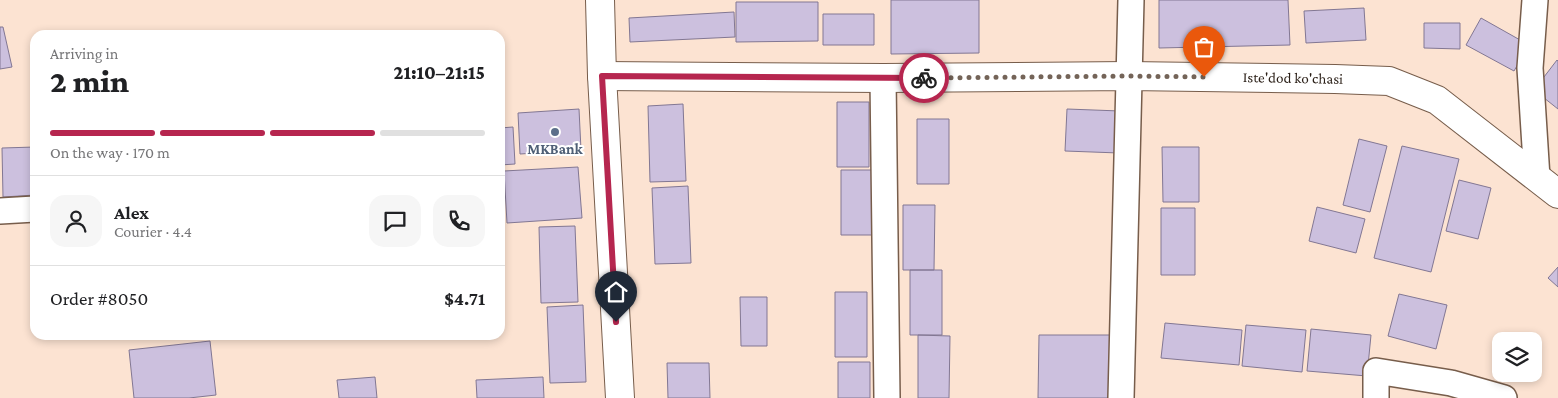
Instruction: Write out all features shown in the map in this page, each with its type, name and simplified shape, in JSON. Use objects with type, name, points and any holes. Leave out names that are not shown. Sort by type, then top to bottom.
[{"type":"street","points":[[600,0],[602,76],[620,398]]},
{"type":"street","points":[[1121,398],[1130,76],[1130,0]]},
{"type":"street","points":[[1535,0],[1530,68],[1537,178]]},
{"type":"street","name":"Iste'dod ko'chasi","points":[[602,76],[884,78],[1130,76],[1389,81],[1438,100],[1558,194]]},
{"type":"street","points":[[884,78],[887,398]]},
{"type":"street","points":[[0,211],[30,208]]},
{"type":"street","points":[[1376,398],[1376,371],[1451,383],[1504,398]]},
{"type":"building","points":[[891,0],[979,0],[979,53],[891,54]]},
{"type":"building","points":[[1159,0],[1288,0],[1290,45],[1159,48]]},
{"type":"building","points":[[736,2],[818,2],[818,41],[736,42]]},
{"type":"building","points":[[1364,8],[1366,40],[1306,43],[1304,11]]},
{"type":"building","points":[[734,12],[735,37],[630,42],[629,18]]},
{"type":"building","points":[[823,14],[874,14],[874,45],[823,45]]},
{"type":"building","points":[[1481,18],[1529,45],[1514,71],[1466,45]]},
{"type":"building","points":[[1424,23],[1460,23],[1460,49],[1424,48]]},
{"type":"building","points":[[0,27],[3,27],[12,67],[0,69]]},
{"type":"building","points":[[1558,61],[1558,109],[1534,90]]},
{"type":"building","points":[[837,102],[869,102],[869,167],[837,167]]},
{"type":"building","points":[[683,104],[686,181],[650,182],[648,106]]},
{"type":"building","points":[[579,109],[581,150],[520,154],[518,113]]},
{"type":"building","points":[[1067,109],[1120,111],[1119,153],[1065,151]]},
{"type":"building","points":[[917,119],[949,119],[949,184],[917,184]]},
{"type":"building","points":[[513,127],[515,164],[505,165],[505,128]]},
{"type":"building","points":[[1359,139],[1387,146],[1370,212],[1343,205]]},
{"type":"building","points":[[1402,146],[1459,159],[1431,272],[1374,258]]},
{"type":"building","points":[[30,147],[30,195],[3,197],[2,148]]},
{"type":"building","points":[[1162,147],[1199,147],[1199,202],[1163,202]]},
{"type":"building","points":[[578,167],[582,218],[507,223],[505,171]]},
{"type":"building","points":[[841,170],[873,170],[873,235],[841,235]]},
{"type":"building","points":[[1459,180],[1491,188],[1478,239],[1446,231]]},
{"type":"building","points":[[688,186],[691,263],[655,264],[652,188]]},
{"type":"building","points":[[903,205],[935,205],[934,270],[903,270]]},
{"type":"building","points":[[1317,207],[1365,219],[1356,253],[1309,241]]},
{"type":"building","points":[[1161,208],[1195,208],[1195,275],[1161,275]]},
{"type":"building","points":[[575,226],[578,302],[541,303],[539,227]]},
{"type":"building","points":[[1558,267],[1558,287],[1548,278]]},
{"type":"building","points":[[910,270],[942,270],[942,335],[910,335]]},
{"type":"building","points":[[835,292],[867,292],[867,357],[835,357]]},
{"type":"building","points":[[1399,294],[1447,305],[1436,349],[1388,336]]},
{"type":"building","points":[[740,297],[767,297],[767,346],[741,346]]},
{"type":"building","points":[[583,305],[586,382],[550,383],[547,307]]},
{"type":"building","points":[[1165,323],[1242,330],[1239,365],[1161,358]]},
{"type":"building","points":[[1246,325],[1306,330],[1302,372],[1242,366]]},
{"type":"building","points":[[1311,329],[1371,335],[1367,376],[1307,371]]},
{"type":"building","points":[[918,335],[950,336],[949,398],[918,398]]},
{"type":"building","points":[[1039,335],[1110,335],[1110,398],[1038,398]]},
{"type":"building","points":[[210,341],[216,395],[189,398],[134,398],[129,350]]},
{"type":"building","points":[[838,362],[870,362],[870,398],[838,398]]},
{"type":"building","points":[[667,363],[709,363],[710,398],[668,398]]},
{"type":"building","points":[[375,377],[377,398],[339,398],[337,380]]},
{"type":"building","points":[[543,377],[544,398],[477,398],[476,380]]},
{"type":"way so far","points":[[924,78],[1204,77]]},
{"type":"place","name":"MKBank","points":[[555,132]]},
{"type":"route","points":[[616,322],[602,76],[924,78]]}]
